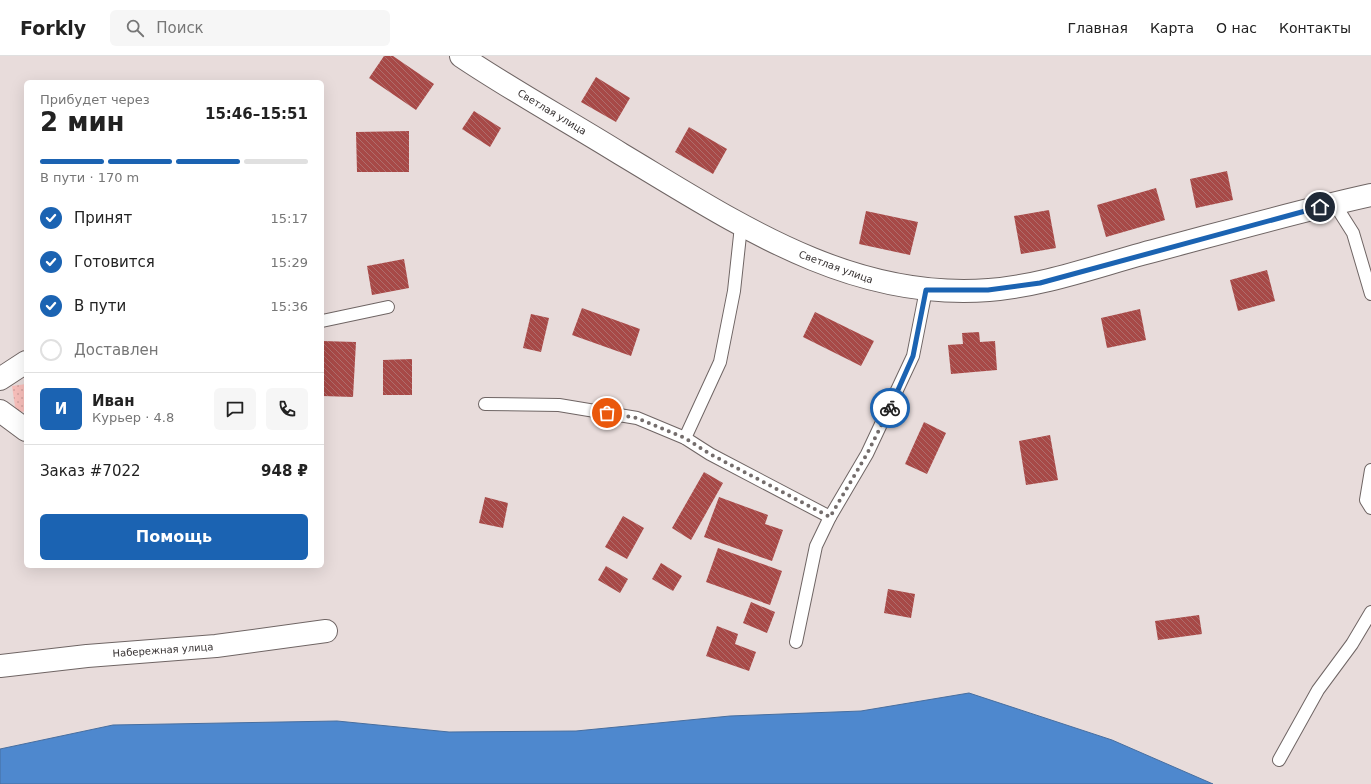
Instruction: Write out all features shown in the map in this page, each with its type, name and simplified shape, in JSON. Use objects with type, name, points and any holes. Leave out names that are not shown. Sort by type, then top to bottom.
[{"type":"street","name":"Светлая улица","points":[[462,56],[741,226],[790,250],[836,269],[878,282],[926,290],[988,290],[1040,283],[1334,203],[1371,195]]},
{"type":"street","points":[[0,379],[24,363]]},
{"type":"street","points":[[0,411],[24,429]]},
{"type":"street","name":"Набережная улица","points":[[0,666],[87,656],[216,646],[326,631]]},
{"type":"lane","points":[[1334,203],[1353,233],[1371,294]]},
{"type":"lane","points":[[685,438],[720,362],[734,291],[741,226]]},
{"type":"lane","points":[[796,642],[816,546],[830,517],[867,454],[913,356],[926,290]]},
{"type":"lane","points":[[324,321],[388,307]]},
{"type":"lane","points":[[486,404],[559,405],[637,418],[685,438],[710,454],[830,517]]},
{"type":"lane","points":[[1371,470],[1366,500],[1371,508]]},
{"type":"lane","points":[[1279,760],[1318,690],[1352,644],[1371,612]]},
{"type":"shaded area","points":[[24,384],[24,411],[16,413],[12,386]]},
{"type":"water","points":[[969,693],[1112,740],[1213,784],[0,784],[0,749],[113,725],[337,721],[449,732],[576,731],[730,716],[861,711]]},
{"type":"building","points":[[384,56],[393,56],[434,84],[416,110],[369,78]]},
{"type":"building","points":[[596,77],[630,98],[616,122],[581,102]]},
{"type":"building","points":[[474,111],[501,128],[490,147],[462,129]]},
{"type":"building","points":[[689,127],[727,149],[713,174],[675,152]]},
{"type":"building","points":[[409,131],[409,172],[357,172],[356,132]]},
{"type":"building","points":[[1227,171],[1233,200],[1196,208],[1190,179]]},
{"type":"building","points":[[1156,188],[1165,220],[1106,237],[1097,205]]},
{"type":"building","points":[[1049,210],[1056,248],[1021,254],[1014,216]]},
{"type":"building","points":[[866,211],[918,222],[910,255],[859,244]]},
{"type":"building","points":[[404,259],[409,288],[372,295],[367,266]]},
{"type":"building","points":[[1267,270],[1275,301],[1238,311],[1230,280]]},
{"type":"building","points":[[582,308],[640,329],[631,356],[572,335]]},
{"type":"building","points":[[1140,309],[1146,340],[1107,348],[1101,318]]},
{"type":"building","points":[[815,312],[874,341],[861,366],[803,337]]},
{"type":"building","points":[[531,314],[549,318],[541,352],[523,348]]},
{"type":"building","points":[[979,332],[980,342],[995,341],[997,370],[951,374],[948,345],[963,344],[962,333]]},
{"type":"building","points":[[324,341],[356,342],[353,397],[324,396]]},
{"type":"building","points":[[412,359],[412,395],[383,395],[383,360]]},
{"type":"building","points":[[924,422],[946,433],[927,474],[905,464]]},
{"type":"building","points":[[1050,435],[1058,480],[1026,485],[1019,441]]},
{"type":"building","points":[[704,472],[723,483],[691,540],[672,528]]},
{"type":"building","points":[[485,497],[508,503],[503,528],[479,523]]},
{"type":"building","points":[[719,497],[768,515],[765,524],[783,530],[772,561],[704,537]]},
{"type":"building","points":[[623,516],[644,528],[627,559],[605,547]]},
{"type":"building","points":[[718,548],[782,571],[770,605],[706,582]]},
{"type":"building","points":[[661,563],[682,576],[673,591],[652,579]]},
{"type":"building","points":[[606,566],[628,579],[620,593],[598,580]]},
{"type":"building","points":[[888,589],[915,594],[911,618],[884,613]]},
{"type":"building","points":[[751,602],[775,612],[767,633],[743,623]]},
{"type":"building","points":[[1199,615],[1202,634],[1158,640],[1155,621]]},
{"type":"building","points":[[717,626],[738,634],[735,644],[756,652],[749,671],[706,656]]},
{"type":"way so far","points":[[607,413],[637,418],[685,438],[710,454],[830,517],[867,454],[890,408]]},
{"type":"route","points":[[890,408],[913,356],[926,290],[988,290],[1040,283],[1127,258],[1320,207]]}]
